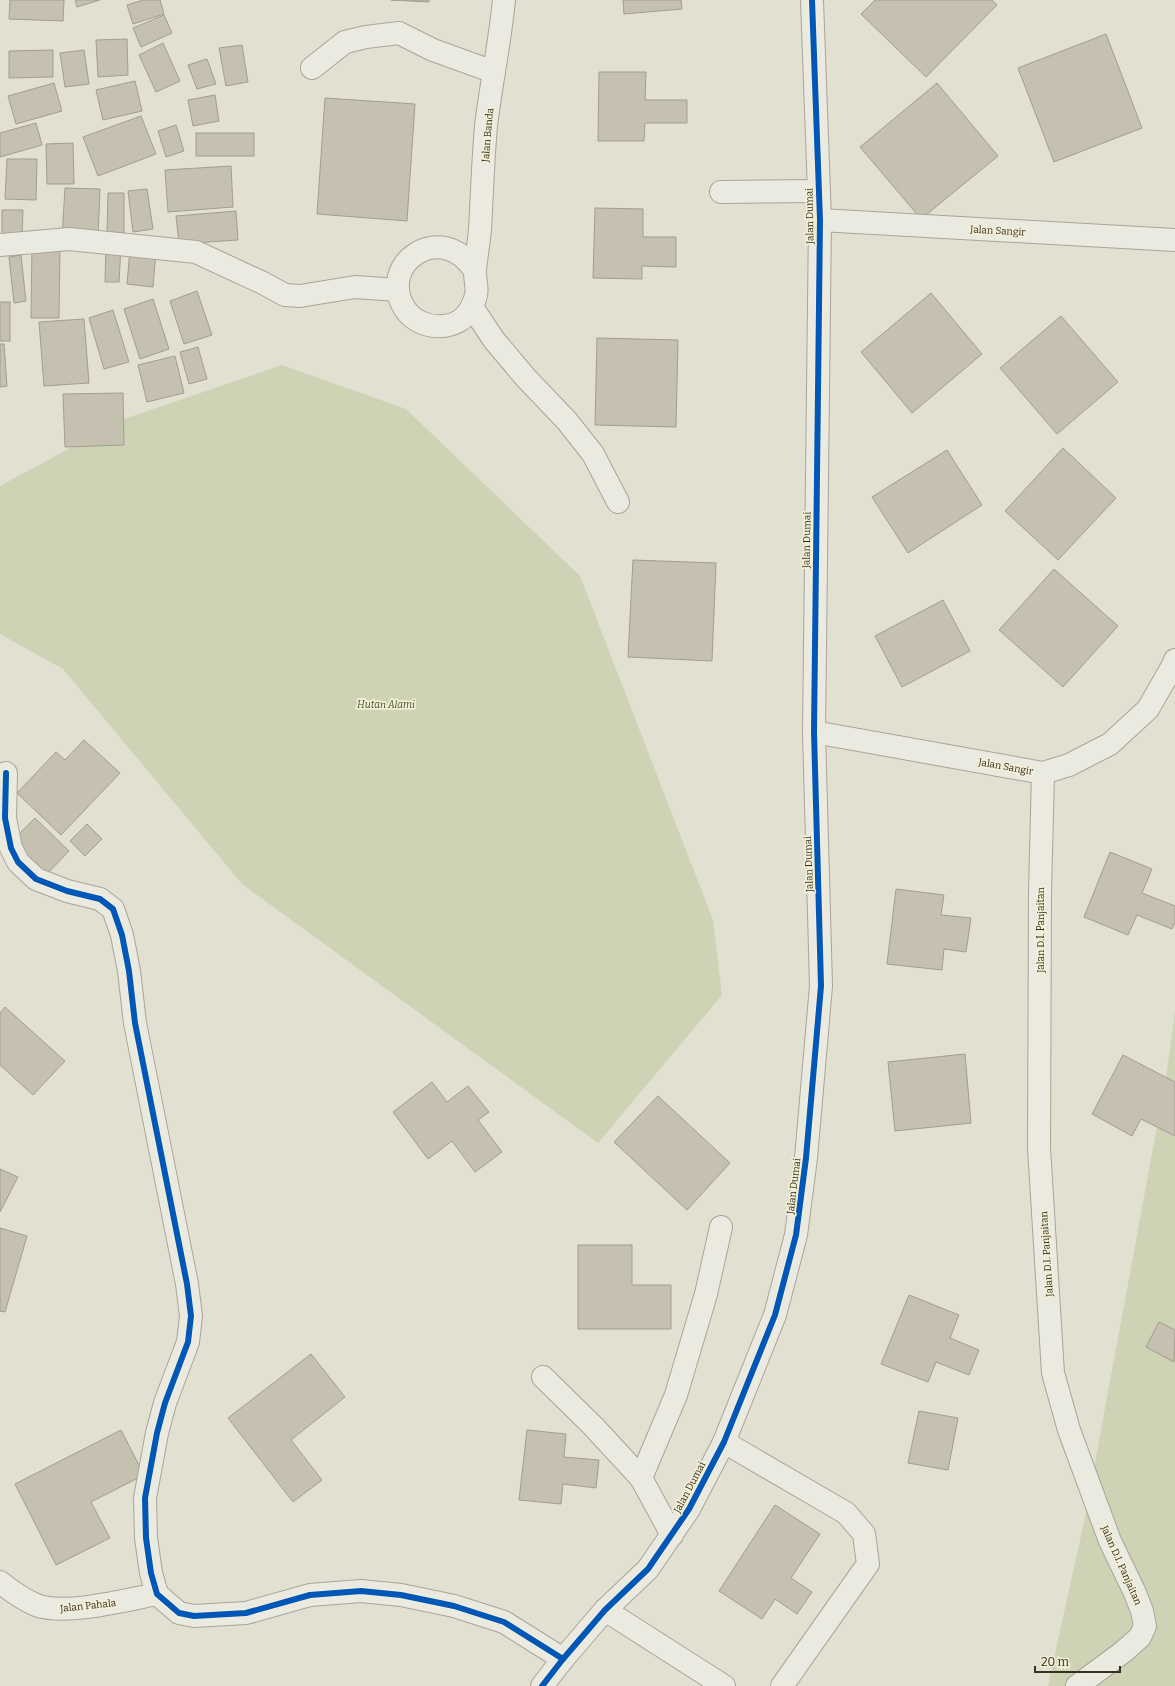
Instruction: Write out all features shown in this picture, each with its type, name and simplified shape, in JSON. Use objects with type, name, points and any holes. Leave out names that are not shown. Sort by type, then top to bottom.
[{"type":"street","name":"Jalan Banda","points":[[475,271],[478,250],[486,126],[504,0]]},
{"type":"street","name":"Jalan Dumai","points":[[542,1686],[563,1659],[606,1610],[648,1568],[689,1509],[724,1442],[775,1315],[796,1235],[806,1158],[821,986],[814,732],[820,220],[812,0]]},
{"type":"street","points":[[312,68],[345,42],[400,33],[433,50],[494,72]]},
{"type":"street","points":[[721,192],[819,191]]},
{"type":"street","name":"Jalan Sangir","points":[[820,220],[1175,240]]},
{"type":"street","points":[[0,245],[68,239],[196,252],[263,282],[285,295],[292,296],[355,287],[398,290]]},
{"type":"street","points":[[432,247],[445,247],[457,252],[468,260],[475,271],[478,290],[472,307],[465,317],[455,323],[444,326],[432,326],[421,323],[412,317],[404,308],[398,290],[401,271],[408,260],[419,252],[432,247]]},
{"type":"street","points":[[472,307],[494,340],[526,378],[567,421],[593,454],[618,502]]},
{"type":"street","name":"Jalan Sangir","points":[[814,732],[1043,773],[1069,765],[1110,744],[1148,709],[1175,660]]},
{"type":"street","points":[[6,773],[5,818],[11,848],[18,862],[36,879],[67,891],[100,899],[113,909],[122,935],[129,971],[135,1022],[187,1284],[191,1316],[188,1342],[165,1403],[157,1433],[144,1498],[146,1538],[151,1573],[157,1594],[179,1612],[194,1616],[246,1613],[310,1595],[361,1591],[401,1595],[454,1606],[504,1622],[563,1659]]},
{"type":"street","name":"Jalan D.I. Panjaitan","points":[[1043,773],[1040,900],[1039,1148],[1053,1373],[1069,1430],[1110,1541],[1137,1599],[1145,1626],[1140,1637],[1123,1652],[1077,1686]]},
{"type":"street","points":[[641,1478],[676,1395],[706,1294],[721,1227]]},
{"type":"street","points":[[543,1377],[593,1426],[641,1478],[672,1535]]},
{"type":"street","points":[[724,1442],[846,1513],[864,1534],[868,1564],[782,1686]]},
{"type":"street","name":"Jalan Pahala","points":[[0,1582],[12,1592],[37,1605],[59,1609],[112,1603],[157,1594]]},
{"type":"street","points":[[606,1610],[724,1686]]},
{"type":"green space","name":"Hutan Alami","points":[[282,365],[406,409],[580,576],[713,920],[722,995],[598,1143],[242,884],[63,669],[0,634],[0,486],[124,419]]},
{"type":"green space","points":[[1175,1011],[1175,1686],[1048,1686],[1084,1522],[1166,1078]]},
{"type":"building","points":[[10,0],[64,0],[63,21],[9,19]]},
{"type":"building","points":[[75,0],[100,0],[77,7]]},
{"type":"building","points":[[143,0],[160,0],[164,14],[133,24],[127,5]]},
{"type":"building","points":[[391,0],[429,0],[429,2]]},
{"type":"building","points":[[623,0],[681,0],[682,9],[624,14]]},
{"type":"building","points":[[875,0],[992,0],[997,5],[926,77],[861,14]]},
{"type":"building","points":[[164,15],[172,33],[141,47],[133,28]]},
{"type":"building","points":[[1106,34],[1142,128],[1054,162],[1018,68]]},
{"type":"building","points":[[127,39],[128,75],[98,77],[96,40]]},
{"type":"building","points":[[163,43],[180,81],[156,92],[139,55]]},
{"type":"building","points":[[242,45],[248,82],[226,86],[219,48]]},
{"type":"building","points":[[53,50],[53,77],[9,78],[9,51]]},
{"type":"building","points":[[84,50],[89,84],[65,87],[60,53]]},
{"type":"building","points":[[207,59],[216,84],[197,89],[188,65]]},
{"type":"building","points":[[599,72],[646,72],[645,100],[687,100],[687,123],[645,123],[644,141],[598,141]]},
{"type":"building","points":[[135,81],[142,111],[103,120],[96,90]]},
{"type":"building","points":[[54,83],[62,111],[16,124],[8,96]]},
{"type":"building","points":[[937,83],[998,156],[921,219],[860,147]]},
{"type":"building","points":[[215,95],[219,121],[193,126],[188,100]]},
{"type":"building","points":[[325,98],[415,104],[407,221],[317,214]]},
{"type":"building","points":[[141,116],[156,154],[98,176],[83,137]]},
{"type":"building","points":[[36,123],[42,145],[0,157],[0,133]]},
{"type":"building","points":[[176,125],[184,151],[166,157],[158,131]]},
{"type":"building","points":[[196,133],[254,133],[254,156],[196,156]]},
{"type":"building","points":[[73,143],[74,184],[47,184],[46,144]]},
{"type":"building","points":[[7,159],[37,159],[36,200],[5,199]]},
{"type":"building","points":[[231,166],[233,207],[168,212],[165,170]]},
{"type":"building","points":[[65,188],[100,189],[98,238],[62,237]]},
{"type":"building","points":[[147,189],[153,229],[133,232],[128,191]]},
{"type":"building","points":[[108,193],[124,193],[124,233],[107,233]]},
{"type":"building","points":[[595,208],[643,209],[643,237],[676,237],[676,267],[642,266],[642,279],[593,278]]},
{"type":"building","points":[[2,210],[23,210],[22,236],[2,236]]},
{"type":"building","points":[[236,211],[238,240],[179,244],[176,216]]},
{"type":"building","points":[[32,244],[60,244],[59,318],[31,318]]},
{"type":"building","points":[[106,245],[121,246],[119,282],[105,282]]},
{"type":"building","points":[[130,249],[156,251],[153,287],[127,284]]},
{"type":"building","points":[[21,255],[26,301],[14,303],[9,257]]},
{"type":"building","points":[[197,291],[212,335],[184,344],[170,301]]},
{"type":"building","points":[[931,293],[982,354],[912,413],[861,352]]},
{"type":"building","points":[[153,299],[169,349],[140,359],[124,309]]},
{"type":"building","points":[[0,302],[10,302],[10,341],[0,341]]},
{"type":"building","points":[[113,310],[129,362],[104,369],[89,318]]},
{"type":"building","points":[[1061,316],[1118,382],[1057,434],[1000,368]]},
{"type":"building","points":[[84,319],[89,383],[44,386],[39,322]]},
{"type":"building","points":[[597,338],[678,340],[676,427],[595,425]]},
{"type":"building","points":[[0,344],[4,344],[7,386],[0,387]]},
{"type":"building","points":[[198,347],[207,379],[189,384],[180,352]]},
{"type":"building","points":[[175,356],[184,393],[147,402],[138,365]]},
{"type":"building","points":[[123,393],[124,445],[65,447],[63,394]]},
{"type":"building","points":[[1063,448],[1116,498],[1058,560],[1005,511]]},
{"type":"building","points":[[947,450],[982,505],[908,553],[872,497]]},
{"type":"building","points":[[633,560],[716,563],[712,661],[628,657]]},
{"type":"building","points":[[1054,569],[1118,626],[1063,687],[999,630]]},
{"type":"building","points":[[943,600],[970,651],[902,687],[875,636]]},
{"type":"building","points":[[84,740],[120,773],[61,835],[17,793],[56,752],[65,760]]},
{"type":"building","points":[[35,818],[69,851],[47,874],[12,841]]},
{"type":"building","points":[[87,824],[102,839],[85,856],[70,841]]},
{"type":"building","points":[[1110,852],[1152,869],[1142,893],[1175,906],[1175,922],[1172,929],[1137,915],[1128,935],[1084,917]]},
{"type":"building","points":[[896,889],[944,895],[941,915],[971,918],[966,952],[944,949],[942,970],[887,964]]},
{"type":"building","points":[[5,1007],[65,1061],[33,1095],[0,1065],[0,1013]]},
{"type":"building","points":[[965,1054],[971,1123],[895,1131],[888,1062]]},
{"type":"building","points":[[1123,1055],[1175,1082],[1175,1136],[1141,1119],[1132,1136],[1092,1114]]},
{"type":"building","points":[[432,1082],[447,1102],[468,1086],[489,1112],[478,1120],[502,1152],[475,1172],[452,1141],[428,1159],[393,1112]]},
{"type":"building","points":[[658,1096],[730,1163],[687,1210],[614,1142]]},
{"type":"building","points":[[0,1169],[18,1177],[0,1212]]},
{"type":"building","points":[[0,1228],[27,1236],[5,1312],[0,1311]]},
{"type":"building","points":[[578,1245],[632,1245],[632,1285],[671,1285],[671,1329],[578,1329]]},
{"type":"building","points":[[909,1295],[959,1315],[950,1338],[979,1350],[969,1375],[936,1362],[928,1382],[881,1364]]},
{"type":"building","points":[[1159,1322],[1175,1330],[1174,1362],[1146,1347]]},
{"type":"building","points":[[311,1354],[345,1397],[291,1440],[322,1480],[293,1502],[228,1418]]},
{"type":"building","points":[[919,1411],[958,1418],[948,1470],[908,1463]]},
{"type":"building","points":[[121,1430],[144,1475],[91,1502],[110,1538],[56,1565],[15,1484]]},
{"type":"building","points":[[527,1430],[566,1434],[564,1457],[599,1460],[596,1488],[563,1484],[561,1504],[519,1500]]},
{"type":"building","points":[[775,1505],[820,1534],[791,1578],[812,1592],[797,1614],[775,1599],[762,1619],[719,1591]]},
{"type":"cycle path","points":[[542,1686],[605,1610],[648,1569],[689,1509],[724,1442],[775,1315],[796,1235],[806,1158],[821,986],[814,732],[820,220],[812,0]]},
{"type":"cycle path","points":[[6,773],[5,818],[11,848],[18,862],[36,879],[67,891],[100,899],[113,909],[122,935],[129,971],[135,1023],[187,1284],[191,1316],[188,1342],[165,1403],[157,1433],[145,1498],[146,1538],[151,1573],[157,1594],[179,1613],[194,1616],[246,1613],[310,1595],[361,1591],[401,1595],[454,1606],[504,1622],[563,1659]]}]
